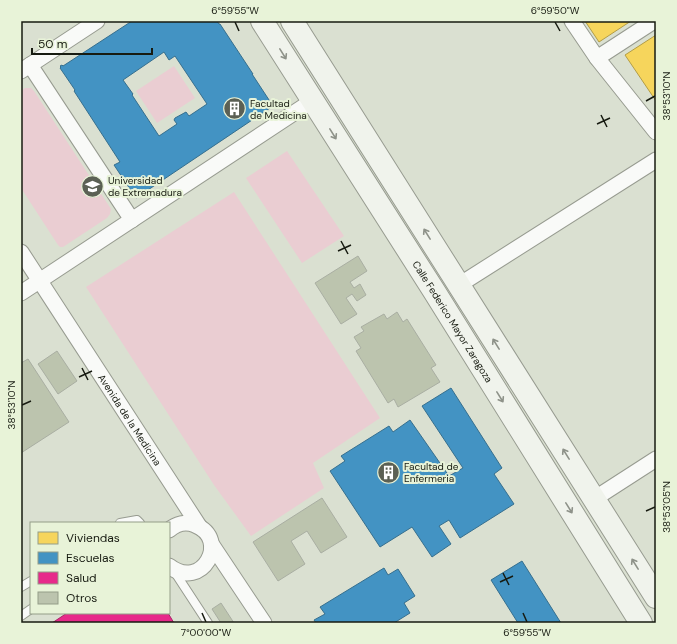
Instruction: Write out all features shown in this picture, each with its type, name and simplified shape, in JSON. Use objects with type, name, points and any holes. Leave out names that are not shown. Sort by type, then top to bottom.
[{"type":"main road","name":"Calle Federico Mayor Zaragoza","points":[[262,21],[434,291],[641,623]]},
{"type":"main road","points":[[292,21],[656,597]]},
{"type":"street","points":[[97,21],[26,68],[132,220]]},
{"type":"street","points":[[572,21],[597,58],[656,132]]},
{"type":"street","points":[[597,58],[654,21]]},
{"type":"street","points":[[21,294],[312,101]]},
{"type":"street","points":[[459,285],[656,160]]},
{"type":"street","name":"Avenida de la Medicina","points":[[21,252],[199,526],[210,538],[212,545]]},
{"type":"street","points":[[594,499],[656,459]]},
{"type":"street","points":[[170,529],[176,525],[184,523],[199,526]]},
{"type":"street","points":[[171,568],[181,573],[197,571],[204,567],[209,560],[212,545]]},
{"type":"street","points":[[212,545],[264,623]]},
{"type":"lane","points":[[126,522],[137,520],[139,522]]},
{"type":"lane","points":[[171,568],[208,623]]},
{"type":"lane","points":[[21,587],[30,582]]},
{"type":"lane","points":[[21,616],[30,610]]},
{"type":"shaded area","points":[[174,66],[195,98],[157,123],[136,91]]},
{"type":"shaded area","points":[[25,88],[31,88],[34,91],[111,209],[107,218],[63,247],[58,245],[21,188],[21,91]]},
{"type":"shaded area","points":[[287,151],[344,236],[302,263],[246,178]]},
{"type":"shaded area","points":[[234,192],[380,418],[313,463],[324,488],[251,536],[214,485],[86,287]]},
{"type":"building: Viviendas","points":[[585,21],[631,21],[599,42]]},
{"type":"building: Viviendas","points":[[656,35],[656,101],[625,55]]},
{"type":"building: Escuelas","name":"Facultad de Medicina","points":[[132,21],[217,21],[273,106],[136,198],[114,165],[120,162],[60,68],[60,66],[63,66]],"holes":[[[164,52],[169,60],[175,56],[207,104],[189,116],[186,112],[175,118],[174,120],[177,124],[159,136],[123,80]]]},
{"type":"building: Escuelas","name":"Facultad de Enfermeria","points":[[451,388],[502,468],[494,474],[514,504],[460,538],[449,520],[439,526],[451,544],[432,557],[412,527],[380,547],[330,471],[345,461],[341,456],[389,426],[393,432],[410,420],[449,476],[463,468],[422,406]]},
{"type":"building: Escuelas","points":[[522,561],[561,623],[518,623],[491,580]]},
{"type":"building: Escuelas","points":[[384,568],[388,575],[398,569],[415,596],[404,603],[410,613],[394,623],[316,623],[314,620],[325,614],[320,607]]},
{"type":"building: Salud","points":[[66,614],[169,614],[174,623],[136,622],[52,623]]},
{"type":"building: Otros","points":[[358,256],[367,271],[350,282],[354,288],[360,284],[366,295],[357,301],[352,294],[346,298],[357,314],[341,324],[315,283]]},
{"type":"building: Otros","points":[[397,312],[403,322],[407,319],[436,365],[431,368],[440,382],[398,407],[394,399],[388,403],[356,351],[361,348],[354,337],[364,331],[361,327],[384,314],[387,319]]},
{"type":"building: Otros","points":[[57,351],[77,381],[58,394],[38,364]]},
{"type":"building: Otros","points":[[28,359],[69,422],[21,453],[21,363]]},
{"type":"building: Otros","points":[[322,498],[347,537],[321,553],[307,531],[291,541],[305,564],[278,581],[253,542]]},
{"type":"building: Otros","points":[[221,603],[234,623],[221,623],[212,609]]},
{"type":"place","name":"Facultad de Medicina","points":[[234,109]]},
{"type":"place","name":"Universidad de Extremadura","points":[[92,186]]},
{"type":"place","name":"Facultad de Enfermeria","points":[[389,472]]}]
